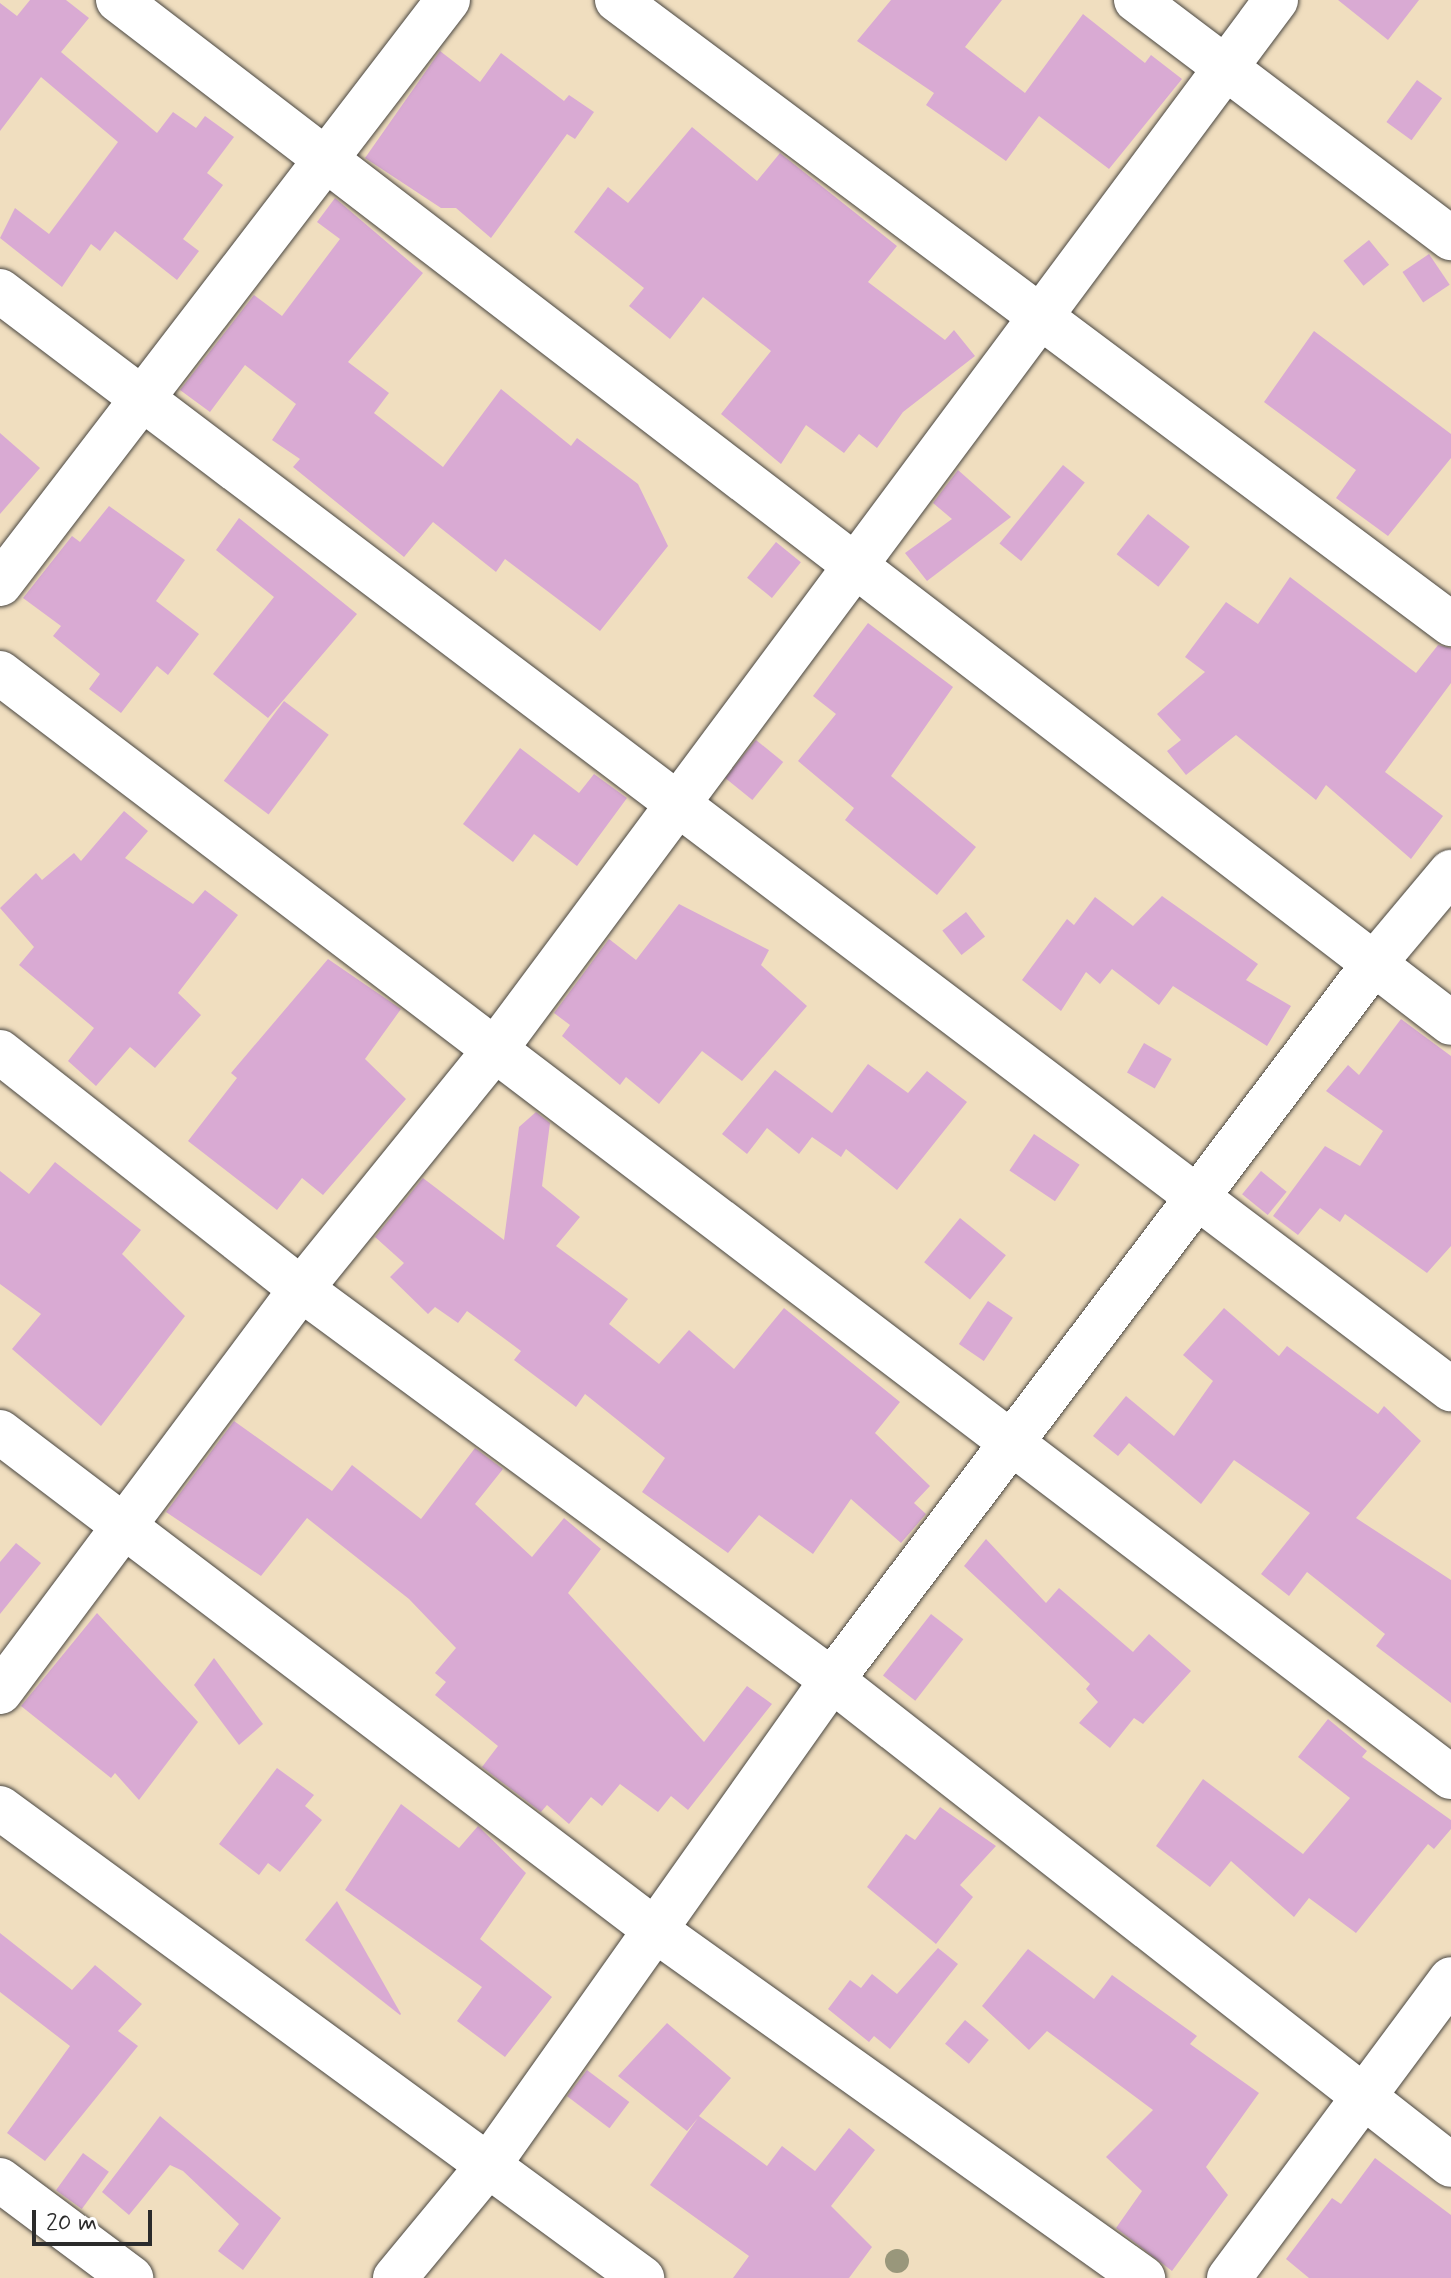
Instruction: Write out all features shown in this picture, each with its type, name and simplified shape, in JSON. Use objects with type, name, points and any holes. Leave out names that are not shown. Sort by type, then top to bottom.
[{"type":"street","points":[[118,0],[859,567],[1372,966],[1451,1023]]},
{"type":"street","points":[[0,584],[448,0]]},
{"type":"street","points":[[617,0],[1035,316],[1451,624]]},
{"type":"street","points":[[1136,0],[1451,238]]},
{"type":"street","points":[[0,1692],[121,1525],[301,1289],[497,1047],[674,804],[859,567],[1035,316],[1276,0]]},
{"type":"street","points":[[0,291],[1197,1200],[1451,1389]]},
{"type":"street","points":[[0,673],[497,1047],[1451,1777]]},
{"type":"street","points":[[395,2278],[490,2163],[658,1932],[832,1680],[1017,1445],[1372,966],[1451,872]]},
{"type":"street","points":[[0,1052],[301,1289],[832,1680],[1362,2099],[1451,2165]]},
{"type":"street","points":[[0,1432],[658,1932],[1143,2278]]},
{"type":"street","points":[[0,1808],[490,2163],[642,2278]]},
{"type":"street","points":[[1229,2278],[1451,1979]]},
{"type":"street","points":[[0,2180],[131,2278]]},
{"type":"building","points":[[30,0],[66,0],[89,18],[61,52],[157,133],[173,112],[196,128],[205,116],[234,137],[207,173],[223,185],[183,239],[199,251],[177,280],[115,231],[100,251],[91,244],[62,287],[0,238],[15,208],[49,234],[118,142],[41,77],[0,131],[0,3],[17,16]]},
{"type":"building","points":[[891,0],[1002,0],[965,47],[1025,93],[1083,14],[1145,63],[1151,55],[1182,79],[1109,169],[1039,116],[1006,161],[926,105],[934,93],[857,41]]},
{"type":"building","points":[[1338,0],[1419,0],[1388,40]]},
{"type":"building","points":[[440,51],[480,82],[501,53],[564,101],[569,95],[594,112],[575,139],[567,134],[491,238],[456,208],[441,208],[365,158]]},
{"type":"building","points":[[1417,80],[1442,98],[1412,140],[1386,122]]},
{"type":"building","points":[[692,127],[757,181],[780,153],[897,246],[868,282],[945,340],[954,330],[975,356],[903,412],[877,448],[859,434],[844,453],[806,425],[781,464],[721,414],[771,351],[703,297],[670,339],[629,306],[644,288],[574,232],[608,187],[628,203]]},
{"type":"building","points":[[335,198],[423,273],[348,362],[389,393],[374,413],[443,467],[501,389],[571,446],[577,438],[638,484],[668,546],[600,631],[505,559],[496,572],[433,522],[404,557],[293,467],[300,459],[272,440],[296,404],[245,365],[210,412],[180,390],[254,295],[282,316],[340,239],[317,222]]},
{"type":"building","points":[[1369,240],[1389,265],[1363,286],[1343,261]]},
{"type":"building","points":[[1429,254],[1450,285],[1423,303],[1402,272]]},
{"type":"building","points":[[1314,331],[1451,434],[1451,458],[1388,536],[1336,498],[1356,470],[1264,402]]},
{"type":"building","points":[[0,433],[40,468],[0,514]]},
{"type":"building","points":[[1063,465],[1085,483],[1021,561],[999,543]]},
{"type":"building","points":[[958,470],[1011,517],[927,581],[905,553],[952,519],[933,503]]},
{"type":"building","points":[[109,506],[185,560],[156,601],[199,634],[168,675],[157,666],[121,713],[89,689],[100,674],[53,636],[61,626],[23,598],[72,536],[80,542]]},
{"type":"building","points":[[1148,514],[1190,547],[1158,587],[1117,554]]},
{"type":"building","points":[[239,518],[357,614],[268,718],[213,674],[274,597],[216,550]]},
{"type":"building","points":[[776,542],[801,562],[772,598],[747,578]]},
{"type":"building","points":[[1290,577],[1416,673],[1438,645],[1451,648],[1451,683],[1385,772],[1443,816],[1411,859],[1326,785],[1316,800],[1236,735],[1186,775],[1167,751],[1181,740],[1157,714],[1205,672],[1185,657],[1226,602],[1258,624]]},
{"type":"building","points":[[868,623],[953,687],[891,776],[976,847],[937,895],[845,820],[854,808],[798,761],[836,714],[813,696]]},
{"type":"building","points":[[284,701],[329,735],[269,815],[224,781]]},
{"type":"building","points":[[756,740],[783,762],[752,800],[725,778]]},
{"type":"building","points":[[520,748],[579,793],[594,774],[627,798],[577,866],[534,834],[513,862],[463,824]]},
{"type":"building","points":[[124,811],[148,831],[125,858],[193,904],[205,890],[238,915],[178,993],[201,1015],[155,1068],[130,1047],[96,1086],[68,1061],[94,1028],[19,965],[34,947],[0,908],[36,873],[42,880],[74,853],[81,861]]},
{"type":"building","points":[[1162,896],[1258,964],[1246,980],[1291,1006],[1267,1046],[1173,986],[1159,1005],[1112,969],[1100,984],[1086,972],[1061,1011],[1022,980],[1067,919],[1074,925],[1095,897],[1133,926]]},
{"type":"building","points":[[679,904],[769,950],[761,965],[807,1006],[742,1081],[702,1051],[659,1104],[626,1077],[620,1085],[562,1036],[570,1025],[554,1013],[609,939],[636,960]]},
{"type":"building","points":[[966,912],[985,936],[961,955],[942,930]]},
{"type":"building","points":[[328,959],[401,1009],[365,1059],[406,1099],[323,1195],[302,1178],[277,1210],[188,1141],[237,1078],[231,1073]]},
{"type":"building","points":[[1401,1019],[1451,1056],[1451,1246],[1427,1273],[1345,1214],[1340,1222],[1320,1208],[1298,1235],[1273,1216],[1325,1146],[1360,1166],[1383,1131],[1326,1091],[1348,1065],[1359,1075]]},
{"type":"building","points":[[1144,1043],[1172,1059],[1155,1088],[1127,1072]]},
{"type":"building","points":[[868,1064],[908,1093],[927,1071],[967,1102],[897,1190],[846,1149],[841,1157],[812,1137],[799,1154],[767,1128],[747,1154],[722,1134],[775,1070],[832,1113]]},
{"type":"building","points":[[536,1112],[550,1123],[542,1186],[580,1217],[556,1246],[628,1299],[609,1324],[659,1364],[689,1330],[734,1369],[784,1308],[900,1402],[875,1433],[930,1486],[914,1503],[926,1514],[901,1543],[851,1499],[813,1554],[759,1515],[728,1553],[642,1492],[665,1458],[585,1394],[576,1407],[514,1360],[521,1351],[467,1311],[458,1323],[435,1307],[428,1314],[390,1277],[404,1263],[375,1237],[423,1178],[504,1240],[519,1127]]},
{"type":"building","points":[[1034,1134],[1080,1165],[1055,1201],[1009,1170]]},
{"type":"building","points":[[55,1162],[141,1230],[122,1254],[185,1316],[101,1426],[12,1349],[41,1314],[0,1284],[0,1171],[29,1194]]},
{"type":"building","points":[[1261,1171],[1287,1192],[1268,1215],[1242,1194]]},
{"type":"building","points":[[960,1218],[1006,1255],[970,1299],[924,1262]]},
{"type":"building","points":[[988,1301],[1013,1318],[984,1361],[959,1344]]},
{"type":"building","points":[[1224,1308],[1279,1356],[1287,1346],[1378,1414],[1384,1406],[1421,1441],[1356,1518],[1451,1580],[1451,1703],[1376,1646],[1385,1634],[1307,1572],[1289,1596],[1261,1574],[1310,1513],[1234,1460],[1201,1504],[1129,1443],[1118,1456],[1093,1436],[1126,1396],[1174,1436],[1213,1381],[1183,1355]]},
{"type":"building","points":[[234,1421],[332,1491],[352,1465],[421,1519],[475,1448],[503,1469],[475,1504],[532,1557],[564,1518],[601,1549],[568,1593],[704,1742],[747,1686],[772,1704],[688,1810],[671,1796],[658,1812],[620,1784],[602,1806],[591,1797],[569,1824],[547,1805],[541,1812],[482,1767],[498,1746],[435,1695],[446,1682],[435,1673],[456,1648],[409,1599],[307,1518],[261,1576],[166,1512]]},
{"type":"building","points":[[986,1539],[1046,1603],[1059,1588],[1133,1652],[1149,1634],[1191,1671],[1143,1724],[1134,1718],[1110,1748],[1079,1723],[1098,1702],[1086,1689],[1090,1684],[964,1566]]},
{"type":"building","points":[[16,1543],[41,1563],[0,1614],[0,1562]]},
{"type":"building","points":[[97,1613],[198,1722],[139,1800],[115,1773],[111,1778],[21,1706]]},
{"type":"building","points":[[931,1614],[963,1639],[915,1701],[883,1675]]},
{"type":"building","points":[[214,1658],[263,1724],[239,1745],[194,1685]]},
{"type":"building","points":[[1328,1719],[1367,1751],[1362,1757],[1451,1820],[1451,1829],[1434,1849],[1428,1844],[1356,1933],[1309,1898],[1294,1917],[1231,1861],[1210,1887],[1156,1846],[1203,1779],[1303,1854],[1350,1798],[1298,1757]]},
{"type":"building","points":[[277,1768],[314,1795],[305,1806],[322,1820],[280,1872],[268,1863],[259,1875],[219,1844]]},
{"type":"building","points":[[401,1804],[459,1848],[478,1826],[526,1873],[480,1939],[552,1997],[505,2057],[457,2021],[482,1987],[345,1890]]},
{"type":"building","points":[[940,1807],[996,1846],[960,1885],[973,1897],[936,1944],[867,1887],[906,1834],[915,1840]]},
{"type":"building","points":[[337,1901],[401,2014],[400,2015],[305,1940]]},
{"type":"building","points":[[0,1933],[72,1990],[95,1965],[142,2004],[118,2031],[138,2046],[45,2161],[7,2133],[70,2046],[0,1992]]},
{"type":"building","points":[[938,1948],[958,1964],[890,2049],[874,2036],[869,2042],[828,2009],[850,1980],[861,1988],[872,1974],[897,1994]]},
{"type":"building","points":[[1028,1949],[1094,1999],[1112,1975],[1197,2036],[1190,2044],[1259,2093],[1206,2167],[1228,2195],[1172,2271],[1116,2228],[1142,2191],[1106,2157],[1153,2110],[1047,2031],[1029,2050],[982,2006]]},
{"type":"building","points":[[965,2020],[989,2040],[969,2064],[945,2044]]},
{"type":"building","points":[[667,2023],[731,2078],[699,2116],[767,2166],[782,2146],[815,2171],[849,2128],[875,2150],[831,2206],[872,2247],[849,2278],[733,2278],[749,2256],[650,2185],[698,2118],[687,2131],[618,2076]]},
{"type":"building","points":[[587,2070],[629,2102],[609,2128],[567,2096]]},
{"type":"building","points":[[160,2116],[281,2218],[243,2270],[218,2251],[239,2224],[183,2171],[170,2165],[129,2215],[102,2192]]},
{"type":"building","points":[[83,2153],[109,2172],[82,2209],[56,2190]]},
{"type":"building","points":[[1375,2158],[1451,2215],[1451,2278],[1309,2278],[1286,2259],[1332,2198],[1341,2204]]}]
